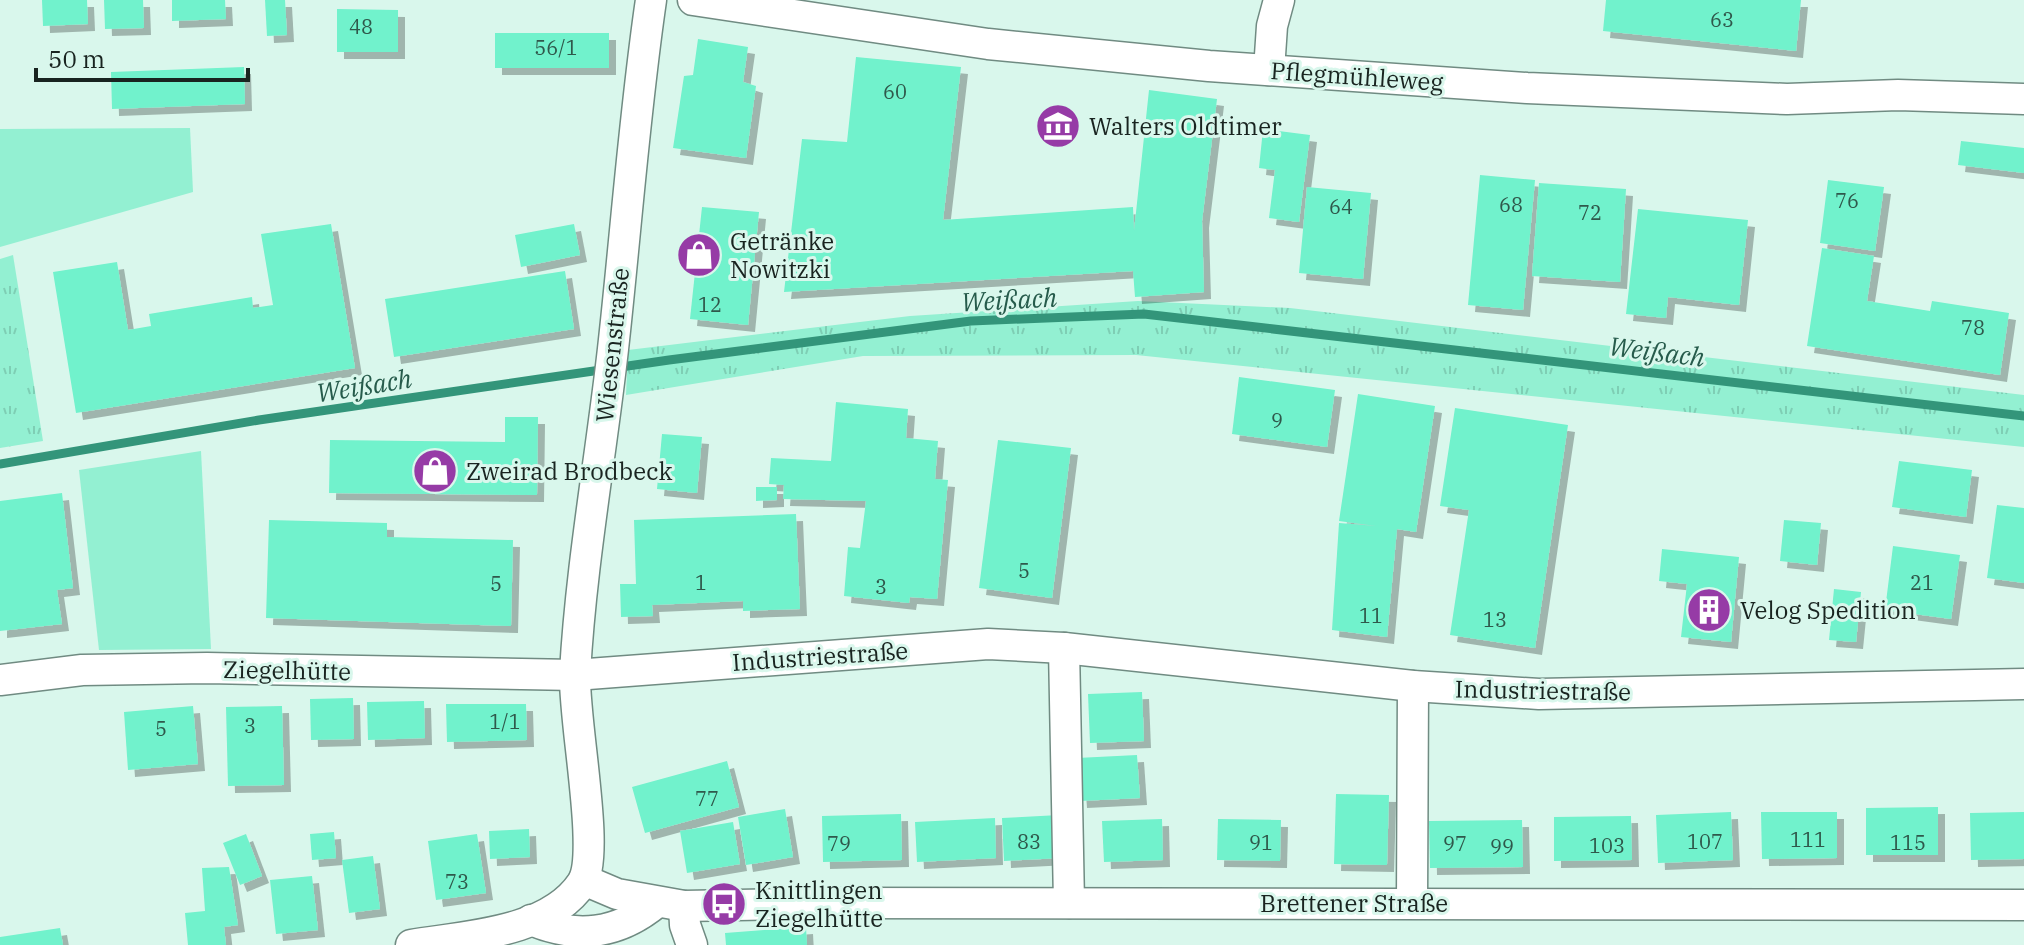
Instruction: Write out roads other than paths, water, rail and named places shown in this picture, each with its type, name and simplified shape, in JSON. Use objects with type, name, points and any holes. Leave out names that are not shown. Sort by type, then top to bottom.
[{"type":"street","name":"Wiesenstraße","points":[[584,880],[590,858],[589,832],[579,755],[575,675],[613,346],[636,97],[651,0]]},
{"type":"street","name":"Pflegmühleweg","points":[[693,0],[988,44],[1269,70],[1527,88],[1787,99],[1898,95],[2024,99]]},
{"type":"street","points":[[1269,70],[1272,26],[1279,0]]},
{"type":"street","name":"Industriestraße","points":[[575,675],[988,644],[1064,648],[1413,686],[1539,694],[2024,684]]},
{"type":"street","points":[[1064,648],[1069,903]]},
{"type":"street","name":"Ziegelhütte","points":[[0,680],[82,670],[207,668],[575,675]]},
{"type":"street","points":[[1412,903],[1413,686]]},
{"type":"street","points":[[411,945],[531,920],[567,903],[584,880]]},
{"type":"street","name":"Brettener Straße","points":[[584,880],[617,894],[670,904],[2024,905]]},
{"type":"street","points":[[531,920],[557,931],[606,931],[670,904],[685,925],[692,945]]},
{"type":"waterway","name":"Weißach","points":[[0,464],[259,420],[669,360],[971,321],[1144,314],[2024,416]]},
{"type":"place","name":"Walters Oldtimer","points":[[1058,126]]},
{"type":"place","name":"Getränke Nowitzki","points":[[699,255]]},
{"type":"place","name":"Zweirad Brodbeck","points":[[435,471]]},
{"type":"place","name":"Velog Spedition","points":[[1709,610]]},
{"type":"place","name":"Knittlingen Ziegelhütte","points":[[724,904]]}]
